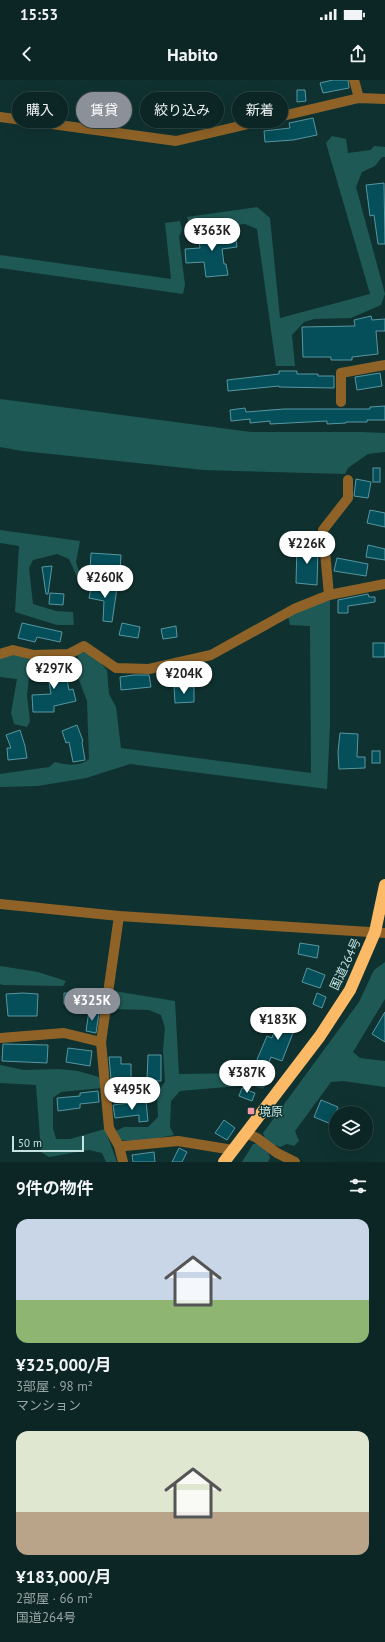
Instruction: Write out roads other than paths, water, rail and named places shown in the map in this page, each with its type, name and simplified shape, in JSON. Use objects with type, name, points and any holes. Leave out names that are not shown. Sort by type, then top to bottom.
[{"type":"highway","name":"国道264号","points":[[224,1162],[233,1150],[251,1135],[350,990],[380,932],[385,885]]},
{"type":"street","points":[[354,80],[359,98]]},
{"type":"street","points":[[0,117],[176,141],[359,98],[385,98]]},
{"type":"street","points":[[341,402],[341,373],[385,365]]},
{"type":"street","points":[[329,595],[323,530],[348,498],[348,480]]},
{"type":"street","points":[[0,654],[13,650],[34,655],[69,654],[84,646],[116,668],[149,669],[211,655],[294,609],[329,595],[385,584]]},
{"type":"street","points":[[0,904],[119,916],[380,932]]},
{"type":"street","points":[[119,916],[101,1042],[109,1128],[119,1146],[123,1162]]},
{"type":"street","points":[[0,1038],[64,1033],[101,1042]]},
{"type":"street","points":[[251,1135],[277,1153],[295,1162]]},
{"type":"street","points":[[119,1146],[178,1141],[233,1150]]},
{"type":"water","points":[[332,136],[346,139],[348,153],[371,150],[374,146],[385,147],[385,157],[382,157],[375,166],[362,172],[356,187],[385,294],[381,305],[351,318],[314,319],[304,322],[292,335],[295,366],[276,366],[257,229],[245,224],[210,228],[190,225],[187,217],[257,207],[270,218],[280,318],[370,294],[326,143]]},
{"type":"water","points":[[180,221],[182,230],[179,237],[185,285],[183,294],[0,268],[0,255],[171,279],[165,223]]},
{"type":"water","points":[[0,399],[251,432],[385,433],[385,452],[368,454],[348,468],[345,474],[204,470],[22,451],[0,447]]},
{"type":"water","points":[[0,530],[80,541],[76,562],[81,578],[78,579],[69,559],[57,554],[33,560],[29,568],[33,604],[56,611],[73,612],[74,625],[57,625],[15,612],[19,546],[0,543]]},
{"type":"water","points":[[330,600],[330,726],[327,789],[130,764],[86,778],[38,786],[0,787],[0,774],[49,767],[55,762],[77,764],[85,762],[89,759],[87,701],[79,680],[81,667],[77,654],[85,652],[94,656],[107,670],[109,694],[116,707],[121,748],[311,773],[310,626],[290,625],[288,616],[299,609]]},
{"type":"water","points":[[12,654],[31,659],[27,695],[30,721],[27,727],[14,724],[11,713],[17,679],[0,677],[0,658]]},
{"type":"water","points":[[385,962],[385,999],[353,1052],[360,1058],[385,1061],[385,1087],[343,1081],[331,1082],[295,1131],[299,1141],[294,1146],[287,1144],[280,1147],[275,1145],[268,1152],[270,1158],[268,1162],[242,1162],[253,1144],[260,1143],[265,1138],[263,1133],[359,1002],[374,970]]},
{"type":"water","points":[[0,966],[38,972],[66,981],[63,986],[3,985],[0,984]]},
{"type":"water","points":[[114,991],[175,1001],[179,1074],[256,1073],[271,1076],[263,1089],[250,1085],[180,1091],[171,1101],[170,1127],[174,1135],[137,1142],[121,1140],[116,1131],[124,1127],[148,1127],[158,1117],[157,1092],[165,1082],[163,1050],[165,1028],[161,1015],[149,1010],[112,1009]]},
{"type":"water","points":[[0,1065],[24,1070],[59,1069],[78,1071],[99,1077],[102,1088],[61,1092],[53,1098],[53,1128],[56,1139],[70,1139],[105,1129],[117,1162],[106,1162],[102,1153],[89,1150],[49,1157],[41,1152],[36,1085],[0,1083]]},
{"type":"place","name":"境原","points":[[251,1111]]}]
